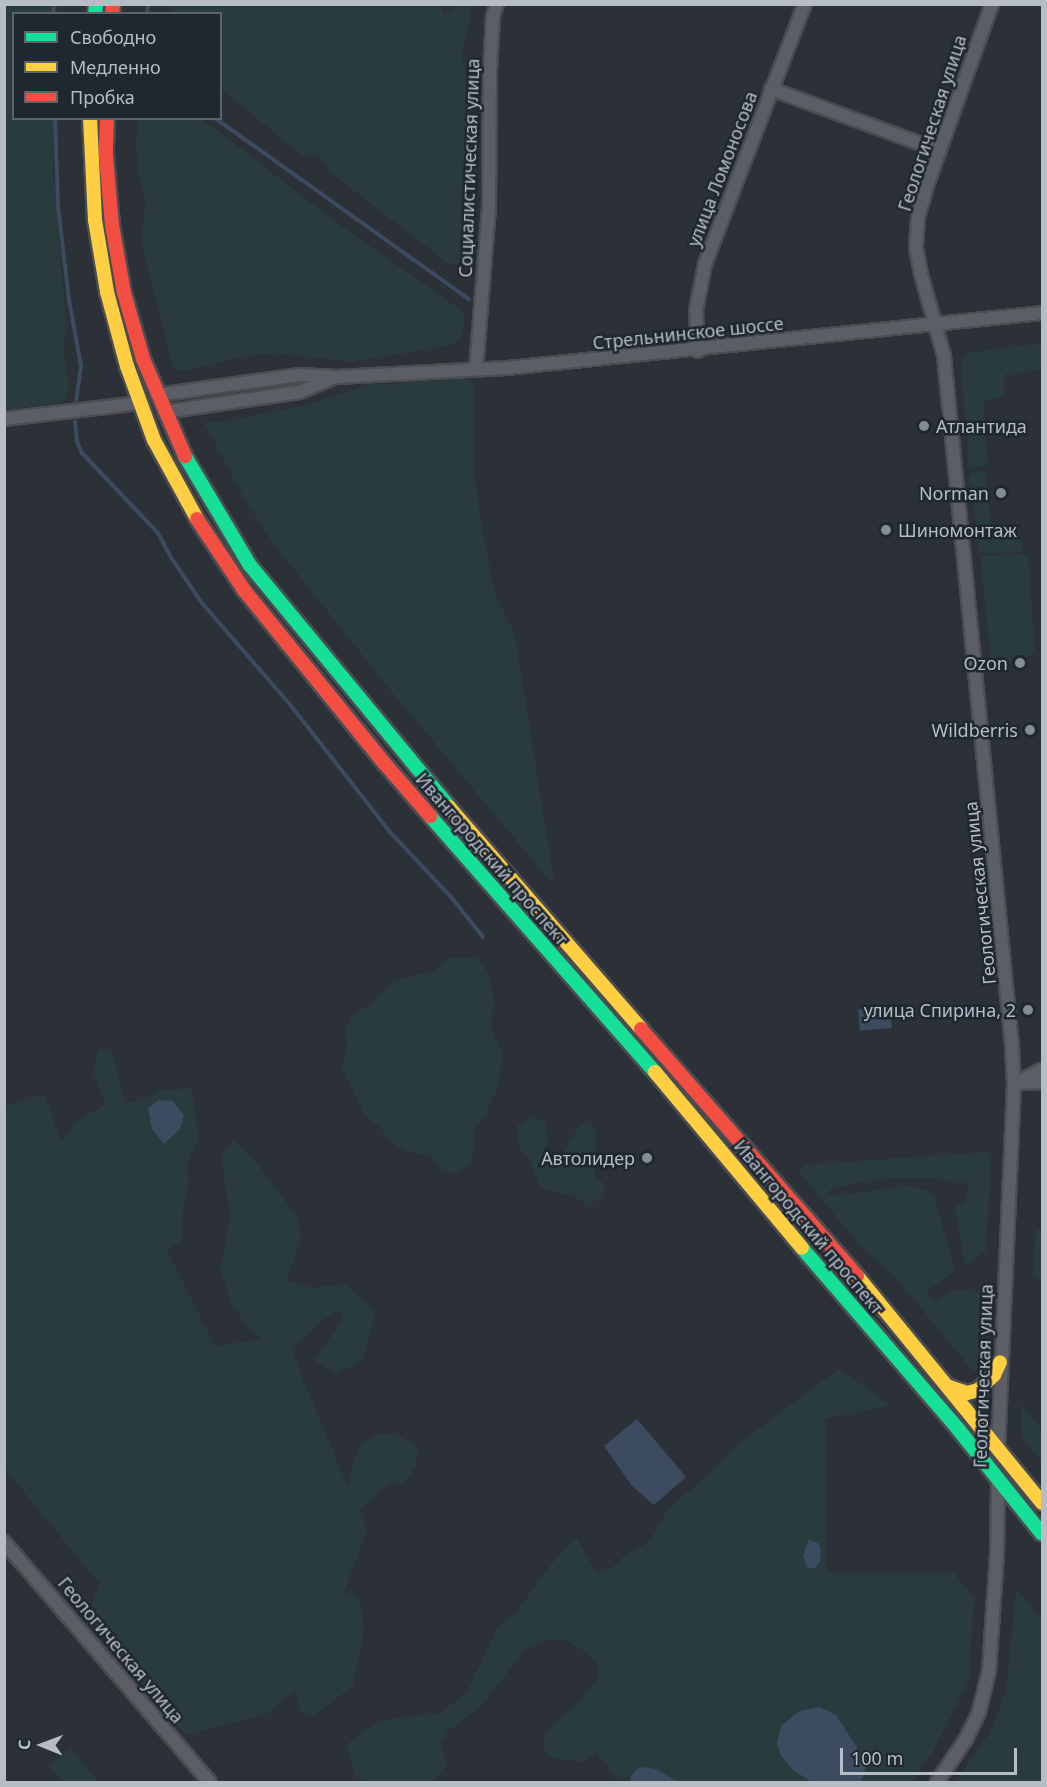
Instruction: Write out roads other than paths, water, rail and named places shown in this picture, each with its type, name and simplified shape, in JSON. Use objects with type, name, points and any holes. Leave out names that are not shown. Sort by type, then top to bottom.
[{"type":"highway","name":"Ивангородский проспект","points":[[90,120],[94,220],[105,281],[127,366],[140,403],[174,478],[206,536],[244,590],[392,772],[668,1086],[744,1180],[998,1478],[1042,1534]]},
{"type":"highway","name":"Ивангородский проспект","points":[[107,120],[106,156],[112,225],[124,293],[164,412],[180,446],[249,564],[288,615],[438,794],[855,1273],[1042,1503]]},
{"type":"highway","name":"Стрельнинское шоссе","points":[[140,403],[157,395]]},
{"type":"highway","name":"Стрельнинское шоссе","points":[[140,403],[164,412]]},
{"type":"highway","points":[[947,1386],[960,1392],[978,1390],[994,1375],[1000,1362]]},
{"type":"street","name":"Социалистическая улица","points":[[476,369],[489,208],[490,70],[493,16],[497,4]]},
{"type":"street","name":"улица Ломоносова","points":[[698,351],[696,310],[705,264],[805,4]]},
{"type":"street","name":"Геологическая улица","points":[[937,1782],[966,1738],[979,1712],[990,1671],[997,1555],[1000,1362],[1014,1084],[1001,924],[944,356],[918,261],[916,233],[922,202],[938,150],[992,4]]},
{"type":"street","points":[[771,89],[938,150]]},
{"type":"street","name":"Стрельнинское шоссе","points":[[157,395],[300,375],[337,377],[476,369],[698,351],[1042,313]]},
{"type":"street","name":"Стрельнинское шоссе","points":[[164,412],[300,392],[337,377]]},
{"type":"street","name":"Стрельнинское шоссе","points":[[4,419],[140,403]]},
{"type":"street","points":[[1014,1084],[1042,1070]]},
{"type":"street","points":[[1014,1084],[1042,1082]]},
{"type":"street","name":"Геологическая улица","points":[[4,1542],[210,1782]]},
{"type":"water","points":[[890,1007],[892,1028],[860,1031],[858,1010]]},
{"type":"water","points":[[159,1100],[173,1101],[184,1115],[180,1129],[164,1144],[152,1129],[148,1108]]},
{"type":"water","points":[[637,1419],[686,1477],[654,1505],[632,1486],[604,1446]]},
{"type":"water","points":[[809,1539],[819,1544],[821,1552],[820,1561],[815,1569],[807,1567],[803,1556]]},
{"type":"water","points":[[820,1707],[836,1715],[867,1763],[861,1782],[811,1782],[793,1770],[781,1756],[777,1743],[781,1726],[799,1711]]},
{"type":"water","points":[[645,1767],[656,1769],[679,1782],[631,1782],[630,1777],[637,1769]]},
{"type":"waterway","points":[[53,12],[54,4]]},
{"type":"waterway","points":[[147,12],[148,4]]},
{"type":"waterway","points":[[55,120],[58,206],[69,300],[81,366],[76,400]]},
{"type":"waterway","points":[[218,120],[469,299]]},
{"type":"waterway","points":[[75,422],[77,442],[82,453],[158,533],[170,556],[202,603],[292,707],[390,832],[451,897],[483,937]]},
{"type":"place","name":"Атлантида","points":[[924,426]]},
{"type":"place","name":"Norman","points":[[1001,493]]},
{"type":"place","name":"Шиномонтаж","points":[[886,530]]},
{"type":"place","name":"Ozon","points":[[1020,663]]},
{"type":"place","name":"Wildberris","points":[[1030,730]]},
{"type":"place","name":"улица Спирина, 2","points":[[1028,1010]]},
{"type":"place","name":"Автолидер","points":[[647,1158]]}]
